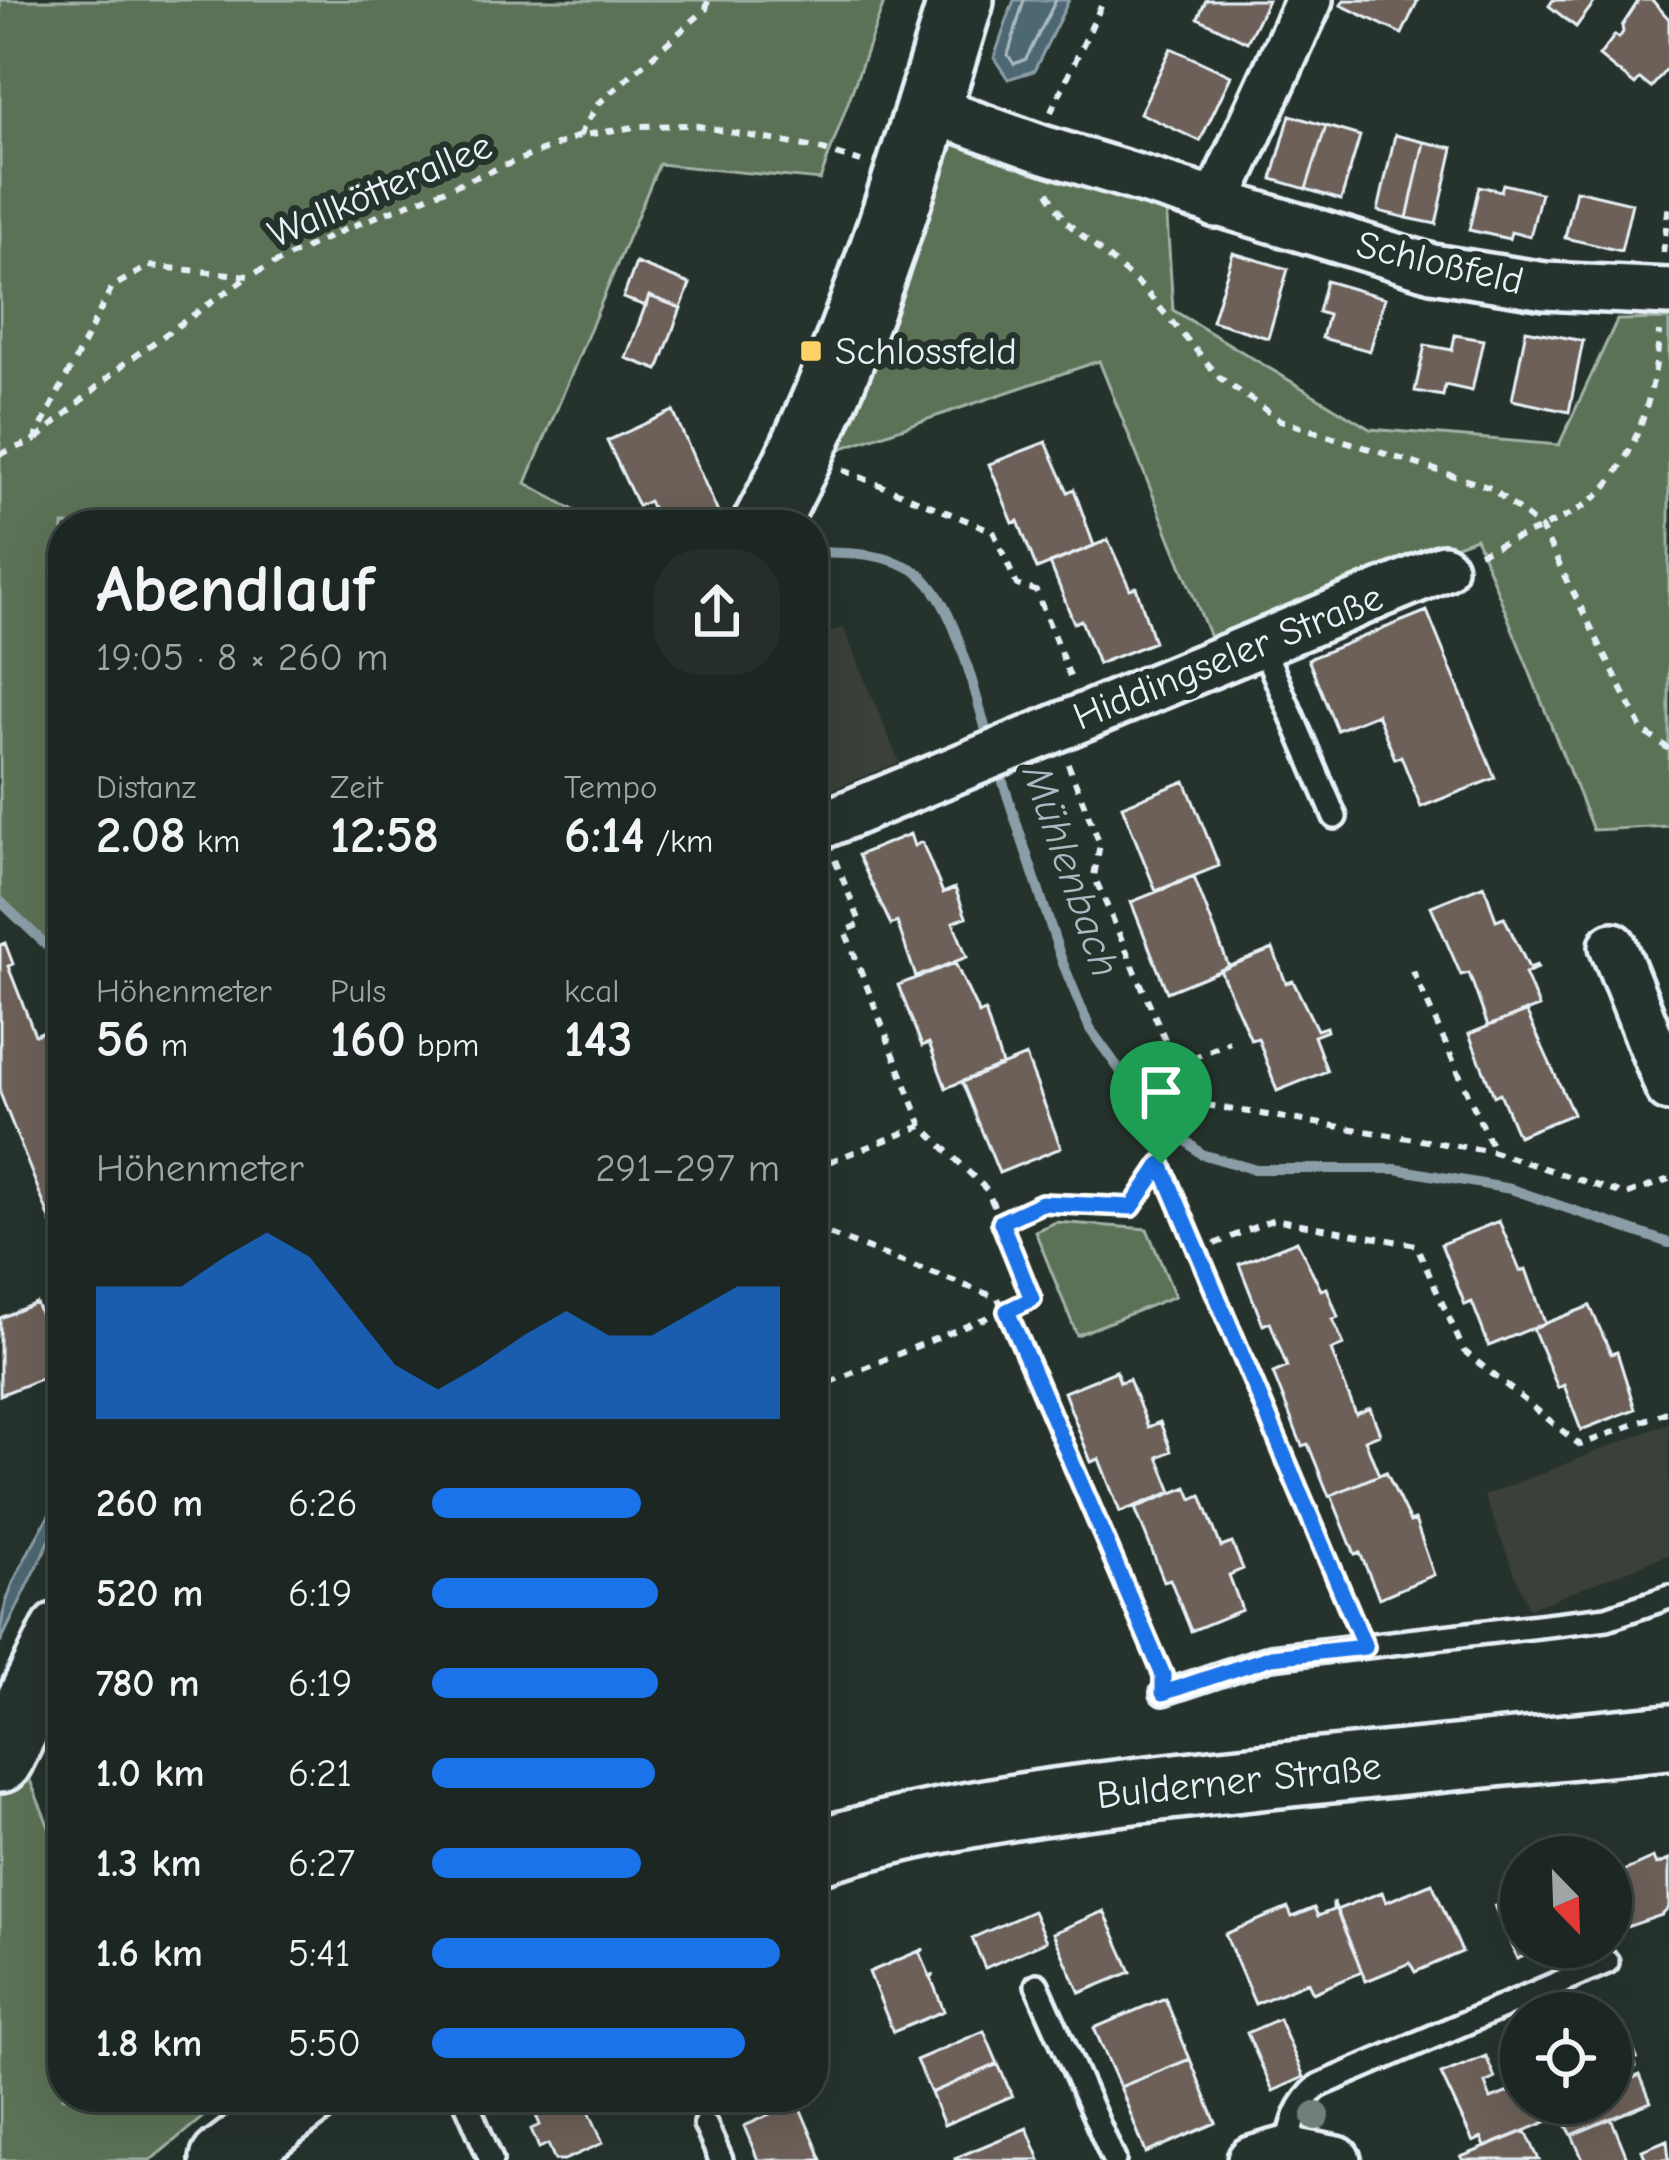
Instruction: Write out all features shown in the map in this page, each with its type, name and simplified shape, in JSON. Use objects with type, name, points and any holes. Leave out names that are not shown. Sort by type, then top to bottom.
[{"type":"street","points":[[773,510],[841,362],[961,0]]},
{"type":"street","points":[[1216,204],[1309,0]]},
{"type":"street","name":"Schloßfeld","points":[[928,108],[1041,166],[1216,204],[1432,268],[1545,286],[1665,292]]},
{"type":"street","name":"Hiddingseler Straße","points":[[828,822],[1443,568]]},
{"type":"street","points":[[1613,946],[1669,1088]]},
{"type":"street","points":[[0,1760],[48,1663]]},
{"type":"street","name":"Bulderner Straße","points":[[828,1848],[977,1813],[1146,1790],[1669,1737]]},
{"type":"street","points":[[223,2160],[287,2112]]},
{"type":"street","points":[[1269,2155],[1337,2160]]},
{"type":"lane","points":[[1261,644],[1335,818]]},
{"type":"lane","points":[[1163,1693],[1271,1657],[1607,1618],[1669,1597]]},
{"type":"lane","points":[[1269,2155],[1303,2099],[1318,2086],[1593,1968]]},
{"type":"lane","points":[[1036,1985],[1114,2160]]},
{"type":"lane","points":[[470,2112],[491,2160]]},
{"type":"lane","points":[[705,2124],[721,2160]]},
{"type":"path","points":[[579,136],[598,104],[706,10],[708,0]]},
{"type":"path","points":[[1104,0],[1043,129],[1041,166],[1065,220],[1143,288],[1220,379],[1280,420],[1491,488],[1541,528],[1643,731],[1669,749]]},
{"type":"path","name":"Wallkötterallee","points":[[34,441],[112,286],[149,266],[249,276],[348,228],[579,136],[640,126],[693,125],[820,149],[875,168]]},
{"type":"path","points":[[0,454],[34,441],[126,362],[249,276]]},
{"type":"path","points":[[1443,568],[1586,505],[1610,481],[1642,428],[1665,292]]},
{"type":"path","points":[[803,453],[993,531],[1017,585],[1036,591],[1051,730],[1100,844],[1094,876],[1190,1097],[1206,1105],[1494,1152],[1626,1195],[1669,1179]]},
{"type":"path","points":[[828,851],[862,924],[845,931],[922,1126],[987,1190],[1032,1299],[828,1383]]},
{"type":"path","points":[[1413,970],[1494,1152]]},
{"type":"path","points":[[1176,1065],[1230,1042]]},
{"type":"path","points":[[1001,1222],[1042,1203],[1132,1207],[1206,1105]]},
{"type":"path","points":[[828,1162],[922,1126]]},
{"type":"path","points":[[1161,1164],[1365,1647]]},
{"type":"path","points":[[1198,1251],[1274,1219],[1416,1245],[1463,1351],[1580,1444],[1669,1411]]},
{"type":"path","points":[[828,1234],[998,1298],[1163,1675],[1163,1693]]},
{"type":"shaded area","points":[[843,627],[899,762],[828,791],[828,633]]},
{"type":"shaded area","points":[[1669,1423],[1669,1554],[1529,1609],[1484,1496]]},
{"type":"green space","points":[[0,0],[885,0],[820,180],[659,164],[526,483],[574,510],[48,510],[48,948],[0,904]]},
{"type":"green space","points":[[943,126],[1165,188],[1173,310],[1370,429],[1559,445],[1617,320],[1669,319],[1669,826],[1593,830],[1476,538],[1210,637],[1099,361],[804,461]]},
{"type":"green space","points":[[1056,1222],[1147,1229],[1175,1296],[1077,1335],[1035,1231]]},
{"type":"green space","points":[[19,1753],[48,1825],[48,2112],[209,2112],[151,2160],[0,2160],[0,1794]]},
{"type":"water","points":[[1014,0],[1069,0],[1034,71],[1008,79],[994,58]]},
{"type":"water","points":[[48,1516],[48,1544],[0,1643],[14,1581]]},
{"type":"building","points":[[1206,0],[1268,0],[1247,42],[1198,18]]},
{"type":"building","points":[[1344,0],[1418,0],[1402,34],[1341,5]]},
{"type":"building","points":[[1553,0],[1596,0],[1576,27],[1549,6]]},
{"type":"building","points":[[1639,0],[1652,0],[1669,19],[1669,66],[1651,88],[1640,79],[1635,85],[1599,56],[1615,35],[1619,38]]},
{"type":"building","points":[[1171,48],[1231,76],[1200,141],[1140,113]]},
{"type":"building","points":[[1290,115],[1326,126],[1306,189],[1272,179]]},
{"type":"building","points":[[1326,126],[1360,136],[1341,200],[1306,189]]},
{"type":"building","points":[[1395,135],[1424,142],[1407,218],[1378,211]]},
{"type":"building","points":[[1424,142],[1453,148],[1436,224],[1407,218]]},
{"type":"building","points":[[1503,184],[1541,193],[1530,237],[1511,232],[1509,239],[1469,230],[1479,186],[1501,191]]},
{"type":"building","points":[[1576,190],[1632,203],[1621,251],[1565,238]]},
{"type":"building","points":[[1233,253],[1288,269],[1268,338],[1212,321]]},
{"type":"building","points":[[636,263],[690,284],[681,308],[649,296],[646,306],[623,298]]},
{"type":"building","points":[[1326,281],[1385,298],[1370,351],[1322,338],[1328,315],[1318,312]]},
{"type":"building","points":[[649,296],[681,308],[658,370],[626,358]]},
{"type":"building","points":[[1526,330],[1583,341],[1569,412],[1512,400]]},
{"type":"building","points":[[1455,335],[1483,340],[1472,391],[1445,385],[1443,396],[1415,391],[1425,345],[1452,350]]},
{"type":"building","points":[[673,411],[717,510],[653,510],[649,501],[638,506],[607,441]]},
{"type":"building","points":[[1046,442],[1068,492],[1074,489],[1094,546],[1037,569],[989,464]]},
{"type":"building","points":[[1108,540],[1130,589],[1136,587],[1154,642],[1098,664],[1081,620],[1074,623],[1050,563]]},
{"type":"building","points":[[1427,611],[1495,778],[1421,807],[1401,756],[1395,759],[1377,714],[1337,730],[1308,659]]},
{"type":"building","points":[[1185,781],[1219,866],[1156,891],[1122,806]]},
{"type":"building","points":[[910,834],[914,846],[922,842],[943,893],[955,888],[966,917],[953,922],[967,957],[916,977],[897,922],[891,925],[858,855]]},
{"type":"building","points":[[1194,877],[1229,967],[1167,992],[1131,902]]},
{"type":"building","points":[[1484,885],[1496,920],[1504,917],[1529,968],[1538,968],[1525,973],[1539,1007],[1488,1026],[1469,973],[1461,975],[1431,906]]},
{"type":"building","points":[[5,943],[13,964],[8,966],[35,1035],[48,1029],[48,1214],[0,1093],[0,945]]},
{"type":"building","points":[[1273,949],[1286,983],[1293,981],[1317,1030],[1326,1027],[1327,1031],[1314,1036],[1327,1071],[1277,1091],[1258,1038],[1251,1040],[1220,970]]},
{"type":"building","points":[[955,963],[979,1014],[985,1011],[1002,1065],[946,1088],[929,1043],[922,1046],[898,985]]},
{"type":"building","points":[[1526,1011],[1573,1114],[1518,1136],[1500,1093],[1494,1096],[1469,1034]]},
{"type":"building","points":[[1026,1056],[1061,1148],[999,1173],[962,1082]]},
{"type":"building","points":[[1499,1221],[1520,1271],[1526,1269],[1545,1323],[1489,1346],[1472,1302],[1465,1305],[1441,1244]]},
{"type":"building","points":[[1297,1241],[1321,1290],[1327,1288],[1338,1317],[1333,1319],[1344,1345],[1331,1350],[1356,1414],[1370,1408],[1380,1434],[1365,1440],[1379,1475],[1329,1496],[1308,1444],[1302,1446],[1273,1373],[1287,1367],[1270,1322],[1263,1325],[1239,1264]]},
{"type":"building","points":[[36,1303],[48,1333],[48,1376],[0,1395],[0,1318]]},
{"type":"building","points":[[1590,1306],[1611,1354],[1617,1352],[1635,1409],[1581,1430],[1564,1385],[1558,1388],[1533,1328]]},
{"type":"building","points":[[1116,1371],[1120,1382],[1129,1379],[1148,1427],[1160,1422],[1171,1451],[1158,1457],[1172,1492],[1120,1512],[1099,1459],[1091,1462],[1064,1392]]},
{"type":"building","points":[[1386,1472],[1410,1522],[1415,1520],[1434,1575],[1379,1598],[1331,1495]]},
{"type":"building","points":[[1187,1487],[1192,1499],[1201,1495],[1221,1547],[1232,1543],[1243,1569],[1229,1575],[1242,1610],[1191,1631],[1170,1579],[1164,1581],[1135,1508]]},
{"type":"building","points":[[1653,1858],[1656,1865],[1669,1860],[1669,1908],[1632,1925],[1632,1867]]},
{"type":"building","points":[[1432,1883],[1462,1952],[1415,1972],[1410,1963],[1366,1981],[1336,1910],[1382,1892],[1386,1902]]},
{"type":"building","points":[[1333,1901],[1362,1972],[1313,1993],[1308,1982],[1255,2004],[1225,1934],[1288,1908],[1292,1917],[1314,1908],[1318,1916],[1333,1910]]},
{"type":"building","points":[[1033,1911],[1046,1941],[985,1968],[972,1938]]},
{"type":"building","points":[[1104,1911],[1131,1972],[1080,1993],[1053,1933]]},
{"type":"building","points":[[924,1949],[920,1953],[930,1976],[934,1974],[931,1978],[944,2011],[893,2032],[869,1972]]},
{"type":"building","points":[[1165,1998],[1190,2059],[1120,2087],[1094,2028]]},
{"type":"building","points":[[1279,2019],[1304,2077],[1273,2091],[1247,2033]]},
{"type":"building","points":[[984,2031],[998,2064],[931,2093],[916,2060]]},
{"type":"building","points":[[1486,2056],[1495,2078],[1485,2083],[1491,2099],[1500,2095],[1500,2124],[1542,2124],[1485,2147],[1482,2138],[1473,2142],[1441,2074]]},
{"type":"building","points":[[1190,2059],[1216,2123],[1146,2153],[1120,2087]]},
{"type":"building","points":[[998,2064],[1012,2096],[944,2125],[931,2093]]},
{"type":"building","points":[[1632,2075],[1640,2075],[1651,2102],[1632,2110]]},
{"type":"building","points":[[535,2112],[590,2112],[603,2143],[555,2160],[548,2144],[539,2148],[531,2129],[540,2125]]},
{"type":"building","points":[[777,2112],[802,2112],[822,2160],[758,2160],[744,2126]]},
{"type":"building","points":[[1566,2124],[1598,2124],[1572,2135]]},
{"type":"building","points":[[1597,2124],[1613,2124],[1628,2160],[1583,2160],[1572,2135]]},
{"type":"building","points":[[1027,2128],[1040,2160],[955,2160],[955,2158]]},
{"type":"building","points":[[1526,2131],[1539,2160],[1461,2157]]},
{"type":"building","points":[[1667,2140],[1669,2160],[1646,2160],[1642,2150]]},
{"type":"waterway","name":"Mühlenbach","points":[[828,553],[888,559],[927,581],[952,622],[990,743]]},
{"type":"waterway","name":"Mühlenbach","points":[[998,767],[1062,961],[1090,1029],[1140,1098],[1201,1154],[1253,1169],[1396,1169],[1511,1189],[1669,1243]]},
{"type":"waterway","name":"Mühlenbach","points":[[0,901],[48,947]]},
{"type":"place","name":"Schlossfeld","points":[[811,351]]},
{"type":"route","points":[[1161,1164],[1365,1647],[1271,1657],[1163,1693],[1163,1675],[1007,1311],[1032,1299],[1001,1222],[1042,1203],[1132,1207],[1161,1164]]}]
